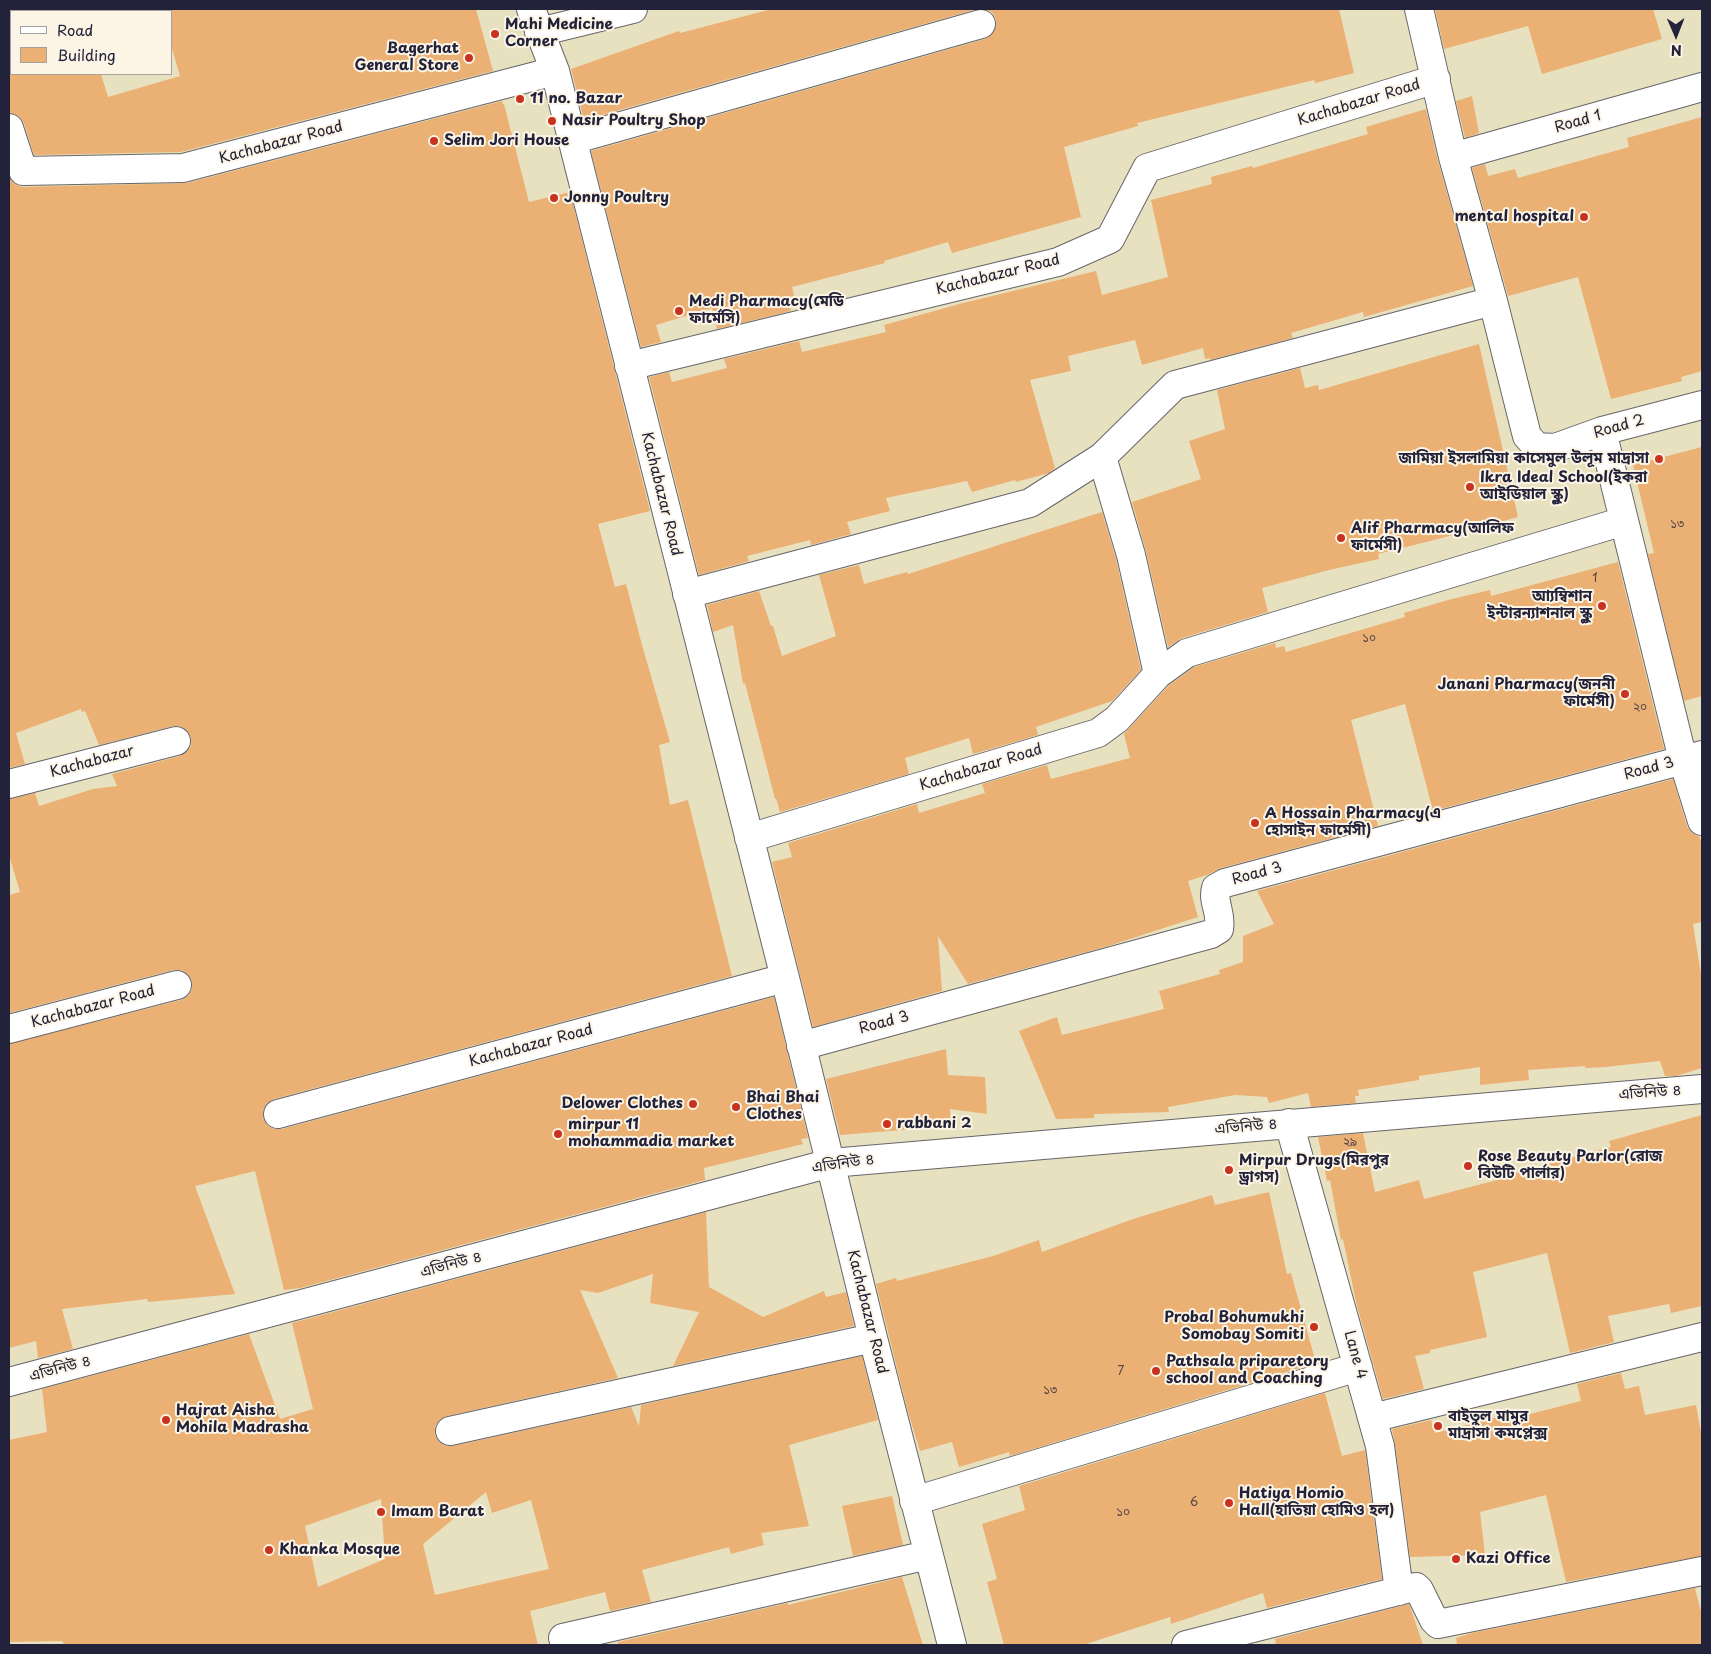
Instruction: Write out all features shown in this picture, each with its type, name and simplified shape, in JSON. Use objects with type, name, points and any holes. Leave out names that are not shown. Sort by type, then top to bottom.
[{"type":"street","points":[[535,20],[633,9]]},
{"type":"street","name":"Kachabazar Road","points":[[1419,9],[1454,157],[1527,436],[1537,447]]},
{"type":"street","name":"Kachabazar Road","points":[[535,20],[554,72],[572,140],[831,1163],[914,1501],[952,1645]]},
{"type":"street","points":[[572,140],[981,24]]},
{"type":"street","name":"Kachabazar Road","points":[[11,145],[23,171],[183,168],[554,72]]},
{"type":"street","name":"Kachabazar Road","points":[[629,366],[1058,262],[1110,238],[1147,168],[1436,80]]},
{"type":"street","name":"Road 1","points":[[1454,157],[1702,88]]},
{"type":"street","points":[[687,594],[1030,504],[1102,457],[1175,385],[1493,301]]},
{"type":"street","name":"Road 2","points":[[1537,447],[1555,448],[1602,431],[1702,405]]},
{"type":"street","points":[[1602,431],[1624,521],[1692,757],[1702,821]]},
{"type":"street","points":[[1102,457],[1131,555],[1158,674]]},
{"type":"street","name":"Kachabazar Road","points":[[749,838],[1098,733],[1116,719],[1158,674],[1187,653],[1624,521]]},
{"type":"street","name":"Kachabazar","points":[[9,784],[176,741]]},
{"type":"street","name":"Road 3","points":[[801,1046],[1211,934],[1219,929],[1221,918],[1214,896],[1216,888],[1225,883],[1692,757]]},
{"type":"street","name":"Kachabazar Road","points":[[278,1114],[784,978]]},
{"type":"street","name":"Kachabazar Road","points":[[9,1029],[177,984]]},
{"type":"street","name":"এভিনিউ ৪","points":[[9,1382],[831,1163],[1702,1089]]},
{"type":"street","name":"Lane 4","points":[[1289,1123],[1380,1446],[1399,1591]]},
{"type":"street","points":[[1372,1418],[1702,1337]]},
{"type":"street","points":[[450,1431],[873,1338]]},
{"type":"street","points":[[914,1501],[1358,1367]]},
{"type":"street","points":[[563,1638],[928,1555]]},
{"type":"street","points":[[1186,1645],[1416,1587],[1438,1624],[1702,1570]]},
{"type":"building","points":[[476,9],[493,71],[181,152],[34,155],[24,123],[19,116],[9,113],[9,74],[101,75],[108,97],[180,76],[172,48],[171,10]]},
{"type":"building","points":[[772,9],[977,9],[584,120],[571,69],[679,31],[680,33]]},
{"type":"building","points":[[984,9],[1339,9],[1354,73],[1315,83],[1314,80],[1137,123],[1138,126],[1064,147],[1081,217],[952,253],[948,242],[884,261],[885,263],[792,287],[794,296],[787,297],[791,311],[717,329],[712,308],[656,325],[661,342],[641,347],[591,151],[985,39],[992,34],[996,27],[996,19],[992,12]]},
{"type":"building","points":[[1435,9],[1653,9],[1662,39],[1542,74],[1528,26],[1444,49]]},
{"type":"building","points":[[1472,96],[1479,133],[1465,138],[1456,101]]},
{"type":"building","points":[[502,101],[529,202],[570,192],[650,511],[598,524],[615,587],[626,584],[670,742],[659,745],[670,805],[688,800],[732,976],[274,1099],[267,1103],[263,1110],[263,1118],[267,1125],[274,1129],[282,1129],[774,997],[808,1138],[801,1139],[803,1144],[704,1168],[705,1180],[300,1288],[284,1290],[255,1171],[195,1186],[235,1294],[148,1302],[147,1299],[62,1309],[73,1349],[38,1358],[36,1341],[9,1348],[9,1044],[181,1000],[188,996],[192,989],[192,982],[188,974],[181,970],[173,970],[9,1013],[9,895],[20,892],[9,855],[9,799],[35,793],[39,806],[93,789],[117,786],[112,774],[180,756],[187,752],[191,746],[191,738],[187,730],[180,726],[173,726],[99,745],[85,711],[82,712],[81,709],[16,733],[25,764],[9,768],[9,177],[14,184],[23,187],[187,183]]},
{"type":"building","points":[[1426,109],[1438,161],[1473,286],[1364,317],[1363,312],[1291,333],[1293,338],[1210,360],[1210,358],[1205,359],[1203,348],[1142,365],[1135,340],[1068,356],[1071,371],[1030,380],[1055,468],[1049,473],[972,492],[967,481],[886,498],[890,511],[847,522],[851,534],[811,545],[810,540],[747,556],[749,561],[699,575],[649,377],[669,372],[672,382],[727,368],[724,359],[799,341],[802,352],[886,332],[884,325],[963,303],[1096,271],[1102,295],[1168,277],[1151,200],[1212,184],[1211,177],[1252,166],[1253,168],[1368,134],[1366,127]]},
{"type":"building","points":[[1702,117],[1702,371],[1681,377],[1682,381],[1611,399],[1578,277],[1508,296],[1472,168],[1485,164],[1488,176],[1515,169],[1518,178],[1629,147],[1627,138]]},
{"type":"building","points":[[1479,344],[1518,517],[1378,554],[1379,559],[1262,588],[1268,612],[1182,638],[1168,647],[1146,551],[1132,502],[1201,479],[1189,441],[1225,429],[1217,390],[1300,368],[1305,388],[1318,385],[1319,390]]},
{"type":"building","points":[[1702,447],[1702,696],[1684,701],[1648,554],[1654,553],[1633,465]]},
{"type":"building","points":[[1102,512],[1116,559],[1141,670],[1112,701],[1036,727],[1038,735],[973,754],[969,738],[905,758],[909,774],[780,812],[745,683],[743,684],[733,625],[713,632],[707,605],[759,591],[771,626],[773,626],[782,656],[836,636],[819,575],[859,565],[864,584],[907,572],[908,574]]},
{"type":"building","points":[[1618,562],[1664,749],[1433,811],[1405,704],[1351,720],[1378,826],[1221,868],[1188,881],[1198,917],[1105,947],[968,984],[938,936],[942,991],[813,1027],[772,862],[792,857],[788,843],[917,804],[919,813],[985,793],[982,784],[1047,765],[1051,779],[1130,758],[1124,734],[1168,686],[1194,667],[1275,643],[1276,648],[1284,646],[1286,652],[1405,617],[1404,613],[1448,600],[1490,590],[1491,596]]},
{"type":"building","points":[[1673,779],[1687,826],[1692,833],[1699,836],[1702,844],[1702,922],[1693,924],[1702,981],[1702,1068],[1676,1076],[1665,1076],[1660,1061],[1605,1067],[1585,1068],[1585,1066],[1528,1070],[1529,1080],[1480,1085],[1480,1067],[1419,1076],[1419,1080],[1358,1090],[1359,1096],[1355,1096],[1356,1103],[1311,1107],[1308,1093],[1269,1103],[1267,1097],[1235,1095],[1168,1107],[1169,1112],[1094,1114],[1094,1118],[1056,1119],[1019,1031],[1057,1017],[1062,1035],[1164,1009],[1159,991],[1220,974],[1219,970],[1243,962],[1243,936],[1274,924],[1257,891]]},
{"type":"building","points":[[946,1049],[948,1075],[985,1077],[987,1114],[950,1109],[951,1126],[840,1135],[826,1079]]},
{"type":"building","points":[[1702,1115],[1702,1306],[1671,1313],[1669,1304],[1608,1316],[1614,1342],[1570,1353],[1547,1253],[1473,1272],[1487,1337],[1430,1350],[1430,1353],[1415,1356],[1424,1389],[1383,1399],[1356,1302],[1343,1239],[1341,1240],[1330,1180],[1327,1181],[1318,1137],[1363,1133],[1375,1192],[1419,1180],[1424,1199],[1611,1147],[1609,1141]]},
{"type":"building","points":[[1269,1192],[1287,1274],[1291,1273],[1316,1363],[1010,1456],[1009,1452],[959,1467],[952,1442],[920,1451],[908,1412],[876,1284],[896,1278],[897,1281],[993,1256],[1039,1240],[1042,1252],[1133,1219],[1212,1195],[1215,1205]]},
{"type":"building","points":[[706,1212],[709,1287],[763,1317],[824,1291],[826,1297],[846,1292],[854,1326],[673,1366],[699,1312],[650,1303],[653,1274],[598,1293],[580,1290],[618,1378],[447,1416],[440,1419],[435,1426],[435,1435],[439,1442],[445,1446],[453,1446],[631,1407],[639,1426],[641,1405],[862,1356],[878,1420],[789,1445],[809,1526],[761,1533],[764,1545],[731,1554],[729,1547],[642,1570],[651,1602],[610,1611],[605,1592],[530,1611],[538,1645],[65,1645],[62,1641],[9,1642],[9,1440],[47,1432],[42,1389],[249,1334],[280,1419],[313,1409],[292,1323]],"holes":[[[486,1492],[492,1513],[531,1500],[549,1569],[435,1595],[423,1544]],[[381,1499],[385,1559],[318,1587],[305,1526]]]},
{"type":"building","points":[[1621,1373],[1625,1389],[1639,1386],[1645,1415],[1696,1405],[1702,1437],[1702,1556],[1566,1582],[1546,1495],[1480,1512],[1485,1555],[1410,1557],[1392,1429],[1431,1420],[1435,1433],[1525,1410],[1526,1415],[1581,1401],[1577,1384]]},
{"type":"building","points":[[1325,1393],[1342,1456],[1365,1450],[1382,1579],[1267,1608],[1263,1593],[1171,1624],[1170,1617],[1083,1645],[1004,1645],[987,1582],[997,1579],[982,1524],[1025,1510],[1019,1486]]},
{"type":"building","points":[[892,1496],[903,1545],[853,1556],[842,1506]]},
{"type":"building","points":[[902,1577],[923,1645],[619,1645],[618,1642],[788,1603],[788,1605]]},
{"type":"building","points":[[1695,1588],[1702,1616],[1702,1645],[1457,1645],[1456,1638],[1472,1633]]},
{"type":"building","points":[[1409,1604],[1423,1645],[1276,1645],[1275,1639]]},
{"type":"place","name":"Mahi Medicine Corner","points":[[495,34]]},
{"type":"place","name":"Bagerhat General Store","points":[[469,58]]},
{"type":"place","name":"11 no. Bazar","points":[[520,99]]},
{"type":"place","name":"Nasir Poultry Shop","points":[[552,121]]},
{"type":"place","name":"Selim Jori House","points":[[434,141]]},
{"type":"place","name":"Jonny Poultry","points":[[554,198]]},
{"type":"place","name":"mental hospital","points":[[1584,217]]},
{"type":"place","name":"Medi Pharmacy(মেডি ফার্মেসি)","points":[[679,311]]},
{"type":"place","name":"জামিয়া ইসলামিয়া কাসেমুল উলূম মাদ্রাসা","points":[[1659,459]]},
{"type":"place","name":"Ikra Ideal School(ইকরা আইডিয়াল স্কুল)","points":[[1470,487]]},
{"type":"place","name":"Alif Pharmacy(আলিফ ফার্মেসী)","points":[[1341,538]]},
{"type":"place","name":"আ্যম্বিশান ইন্টারন্যাশনাল স্কুল","points":[[1602,606]]},
{"type":"place","name":"Janani Pharmacy(জননী ফার্মেসী)","points":[[1625,694]]},
{"type":"place","name":"A Hossain Pharmacy(এ হোসাইন ফার্মেসী)","points":[[1255,823]]},
{"type":"place","name":"Delower Clothes","points":[[693,1104]]},
{"type":"place","name":"Bhai Bhai Clothes","points":[[736,1107]]},
{"type":"place","name":"rabbani 2","points":[[887,1124]]},
{"type":"place","name":"mirpur 11 mohammadia market","points":[[558,1134]]},
{"type":"place","name":"Rose Beauty Parlor(রোজ বিউটি পার্লার)","points":[[1468,1166]]},
{"type":"place","name":"Mirpur Drugs(মিরপুর ড্রাগস)","points":[[1229,1170]]},
{"type":"place","name":"Probal Bohumukhi Somobay Somiti","points":[[1314,1327]]},
{"type":"place","name":"Pathsala priparetory school and Coaching","points":[[1156,1371]]},
{"type":"place","name":"Hajrat Aisha Mohila Madrasha","points":[[166,1420]]},
{"type":"place","name":"বাইতুল মামুর মাদ্রাসা কমপ্লেক্স","points":[[1438,1426]]},
{"type":"place","name":"Hatiya Homio Hall(হাতিয়া হোমিও হল)","points":[[1229,1503]]},
{"type":"place","name":"Imam Barat","points":[[381,1512]]},
{"type":"place","name":"Khanka Mosque","points":[[269,1550]]},
{"type":"place","name":"Kazi Office","points":[[1456,1559]]}]
